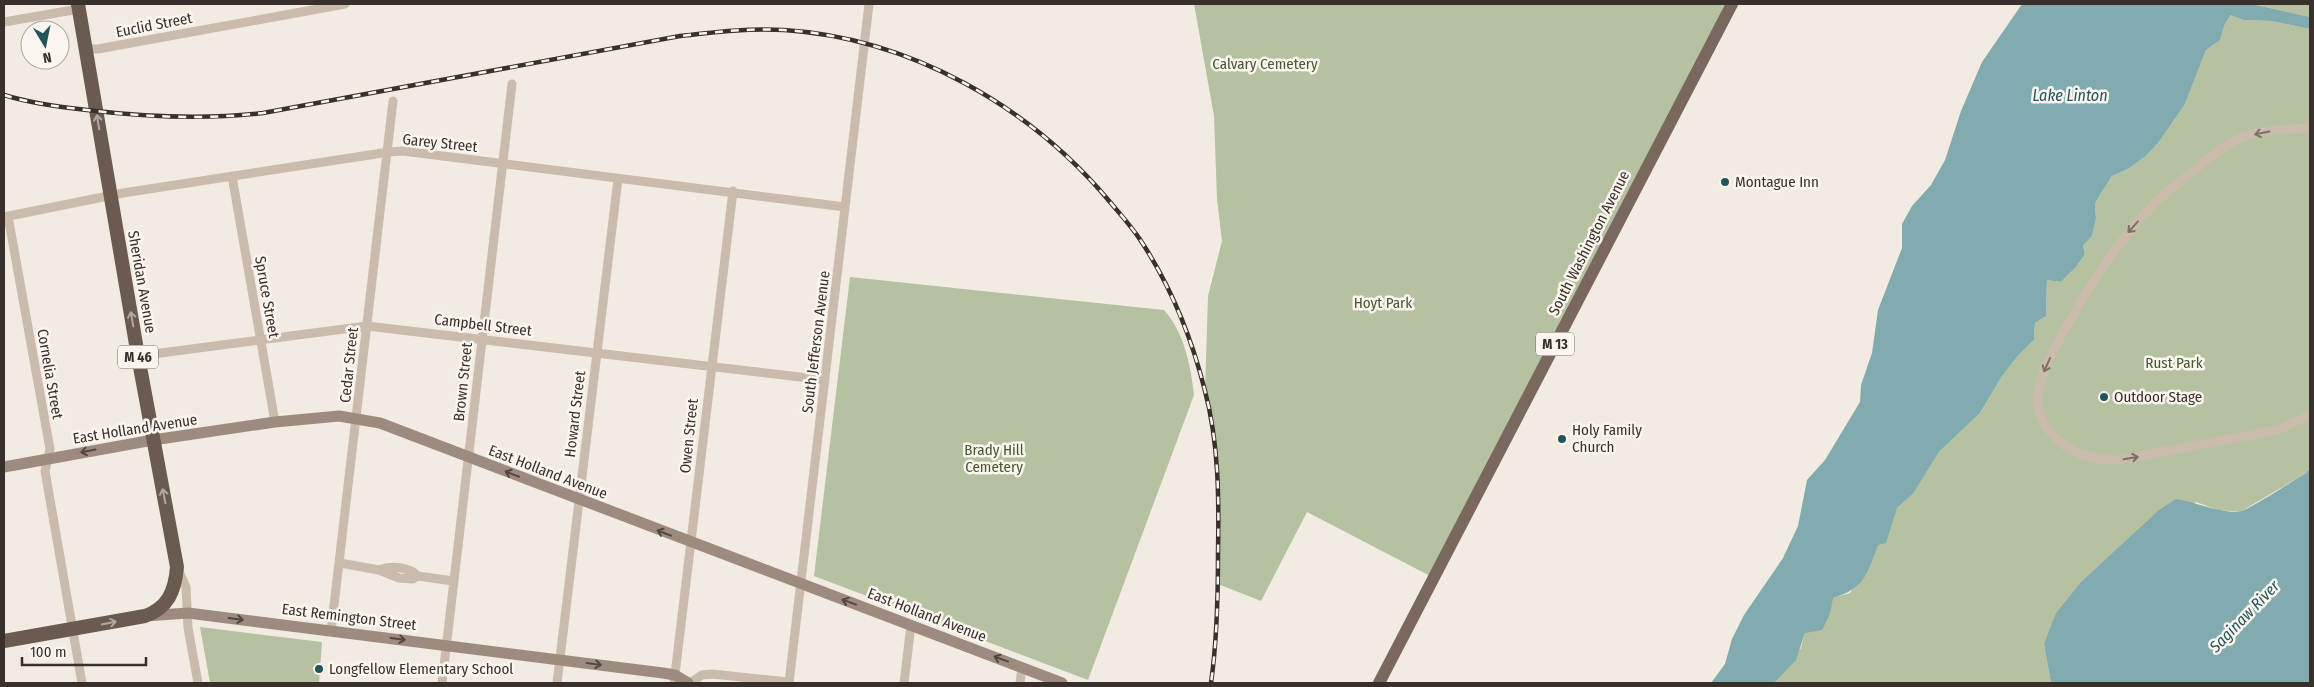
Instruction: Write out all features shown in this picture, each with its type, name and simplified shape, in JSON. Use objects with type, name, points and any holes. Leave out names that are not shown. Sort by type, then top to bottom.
[{"type":"highway","name":"Sheridan Avenue","points":[[78,6],[138,356],[177,567]]},
{"type":"highway","name":"M 46","points":[[145,616],[155,613],[167,602],[174,589],[177,567]]},
{"type":"highway","name":"East Remington Street","points":[[4,641],[145,616]]},
{"type":"main road","name":"South Washington Avenue","points":[[1379,683],[1732,4]]},
{"type":"main road","name":"East Holland Avenue","points":[[4,467],[153,440],[275,422],[329,417],[357,418],[380,423],[1062,683]]},
{"type":"main road","name":"East Remington Street","points":[[145,616],[188,613],[560,659],[689,683]]},
{"type":"street","name":"Euclid Street","points":[[86,49],[98,49],[345,4]]},
{"type":"street","name":"South Jefferson Avenue","points":[[789,683],[869,4]]},
{"type":"street","points":[[4,22],[78,6]]},
{"type":"street","name":"Brown Street","points":[[442,683],[452,581],[469,458],[512,84]]},
{"type":"street","name":"Cedar Street","points":[[331,632],[389,152],[393,101]]},
{"type":"street","points":[[2310,128],[2280,129],[2257,133],[2236,140],[2156,201],[2123,238],[2090,286],[2058,342],[2046,368],[2040,383],[2038,407],[2046,426],[2069,450],[2104,460],[2120,460],[2277,430],[2310,415]]},
{"type":"street","name":"Garey Street","points":[[6,217],[111,197],[123,193],[403,151],[846,207]]},
{"type":"street","name":"Spruce Street","points":[[232,176],[275,422]]},
{"type":"street","name":"Howard Street","points":[[557,683],[618,179]]},
{"type":"street","name":"Owen Street","points":[[674,679],[710,367],[733,192]]},
{"type":"street","name":"Cornelia Street","points":[[6,217],[50,449],[45,471],[82,683]]},
{"type":"street","name":"Campbell Street","points":[[138,356],[367,326],[482,338],[825,380]]},
{"type":"street","points":[[340,563],[379,570],[399,578],[413,579],[418,576],[452,581]]},
{"type":"street","name":"Sheridan Avenue","points":[[177,567],[186,587],[188,628],[198,683]]},
{"type":"street","points":[[904,683],[911,625]]},
{"type":"street","points":[[1020,683],[1022,667]]},
{"type":"street","name":"East Remington Street","points":[[689,683],[702,675],[712,674],[789,683]]},
{"type":"green space","name":"Hoyt Park","points":[[1194,4],[1732,4],[1434,578],[1307,512],[1261,601],[1218,584],[1219,490],[1214,438],[1205,391],[1208,296],[1222,241],[1217,199],[1214,116]]},
{"type":"green space","points":[[2252,4],[2310,4],[2310,17]]},
{"type":"green space","name":"Rust Park","points":[[2232,14],[2245,20],[2271,21],[2310,29],[2310,468],[2306,473],[2240,512],[2218,510],[2196,502],[2143,526],[2082,581],[2044,644],[2051,683],[1774,683],[1801,648],[1805,633],[1830,614],[1832,598],[1850,593],[1897,508],[1913,494],[1939,452],[1980,413],[2002,376],[2034,340],[2035,323],[2046,316],[2047,280],[2061,282],[2076,267],[2085,254],[2083,246],[2092,236],[2096,219],[2095,203],[2112,176],[2128,169],[2146,156],[2159,142],[2185,104],[2206,50],[2220,40],[2225,24]]},
{"type":"green space","name":"Brady Hill Cemetery","points":[[850,277],[1164,310],[1177,328],[1188,361],[1194,395],[1088,680],[814,576]]},
{"type":"green space","points":[[200,627],[322,642],[319,683],[210,683]]},
{"type":"water","name":"Lake Linton","points":[[2022,4],[2252,4],[2310,17],[2310,29],[2271,21],[2244,20],[2231,15],[2225,24],[2220,40],[2206,50],[2185,104],[2159,142],[2146,156],[2128,169],[2112,176],[2095,203],[2096,219],[2092,236],[2083,246],[2085,254],[2076,267],[2061,282],[2047,280],[2046,316],[2035,323],[2034,340],[2002,376],[1980,413],[1939,452],[1913,494],[1897,508],[1886,543],[1878,545],[1863,579],[1852,590],[1833,598],[1830,614],[1822,630],[1805,633],[1796,660],[1774,683],[1711,683],[1725,664],[1732,639],[1744,615],[1783,558],[1798,526],[1807,480],[1825,460],[1860,402],[1861,385],[1872,353],[1878,310],[1902,248],[1902,224],[1912,206],[1931,185],[1945,160],[1961,111],[1982,62]]},
{"type":"water","name":"Saginaw River","points":[[2310,468],[2310,683],[2051,683],[2044,644],[2056,613],[2082,581],[2159,510],[2176,499],[2221,510],[2242,511],[2306,473]]},
{"type":"railway","points":[[4,95],[55,106],[131,114],[175,117],[241,115],[263,113],[680,36],[758,30],[784,30],[831,36],[877,47],[921,63],[964,83],[1005,108],[1043,136],[1078,167],[1110,202],[1152,258],[1171,294],[1187,332],[1200,371],[1210,411],[1216,451],[1218,586],[1216,635],[1211,683]]},
{"type":"place","name":"Montague Inn","points":[[1725,182]]},
{"type":"place","name":"Outdoor Stage","points":[[2104,397]]},
{"type":"place","name":"Holy Family Church","points":[[1562,439]]},
{"type":"place","name":"Longfellow Elementary School","points":[[319,669]]},
{"type":"park label","name":"Calvary Cemetery","points":[[1265,64]]}]
